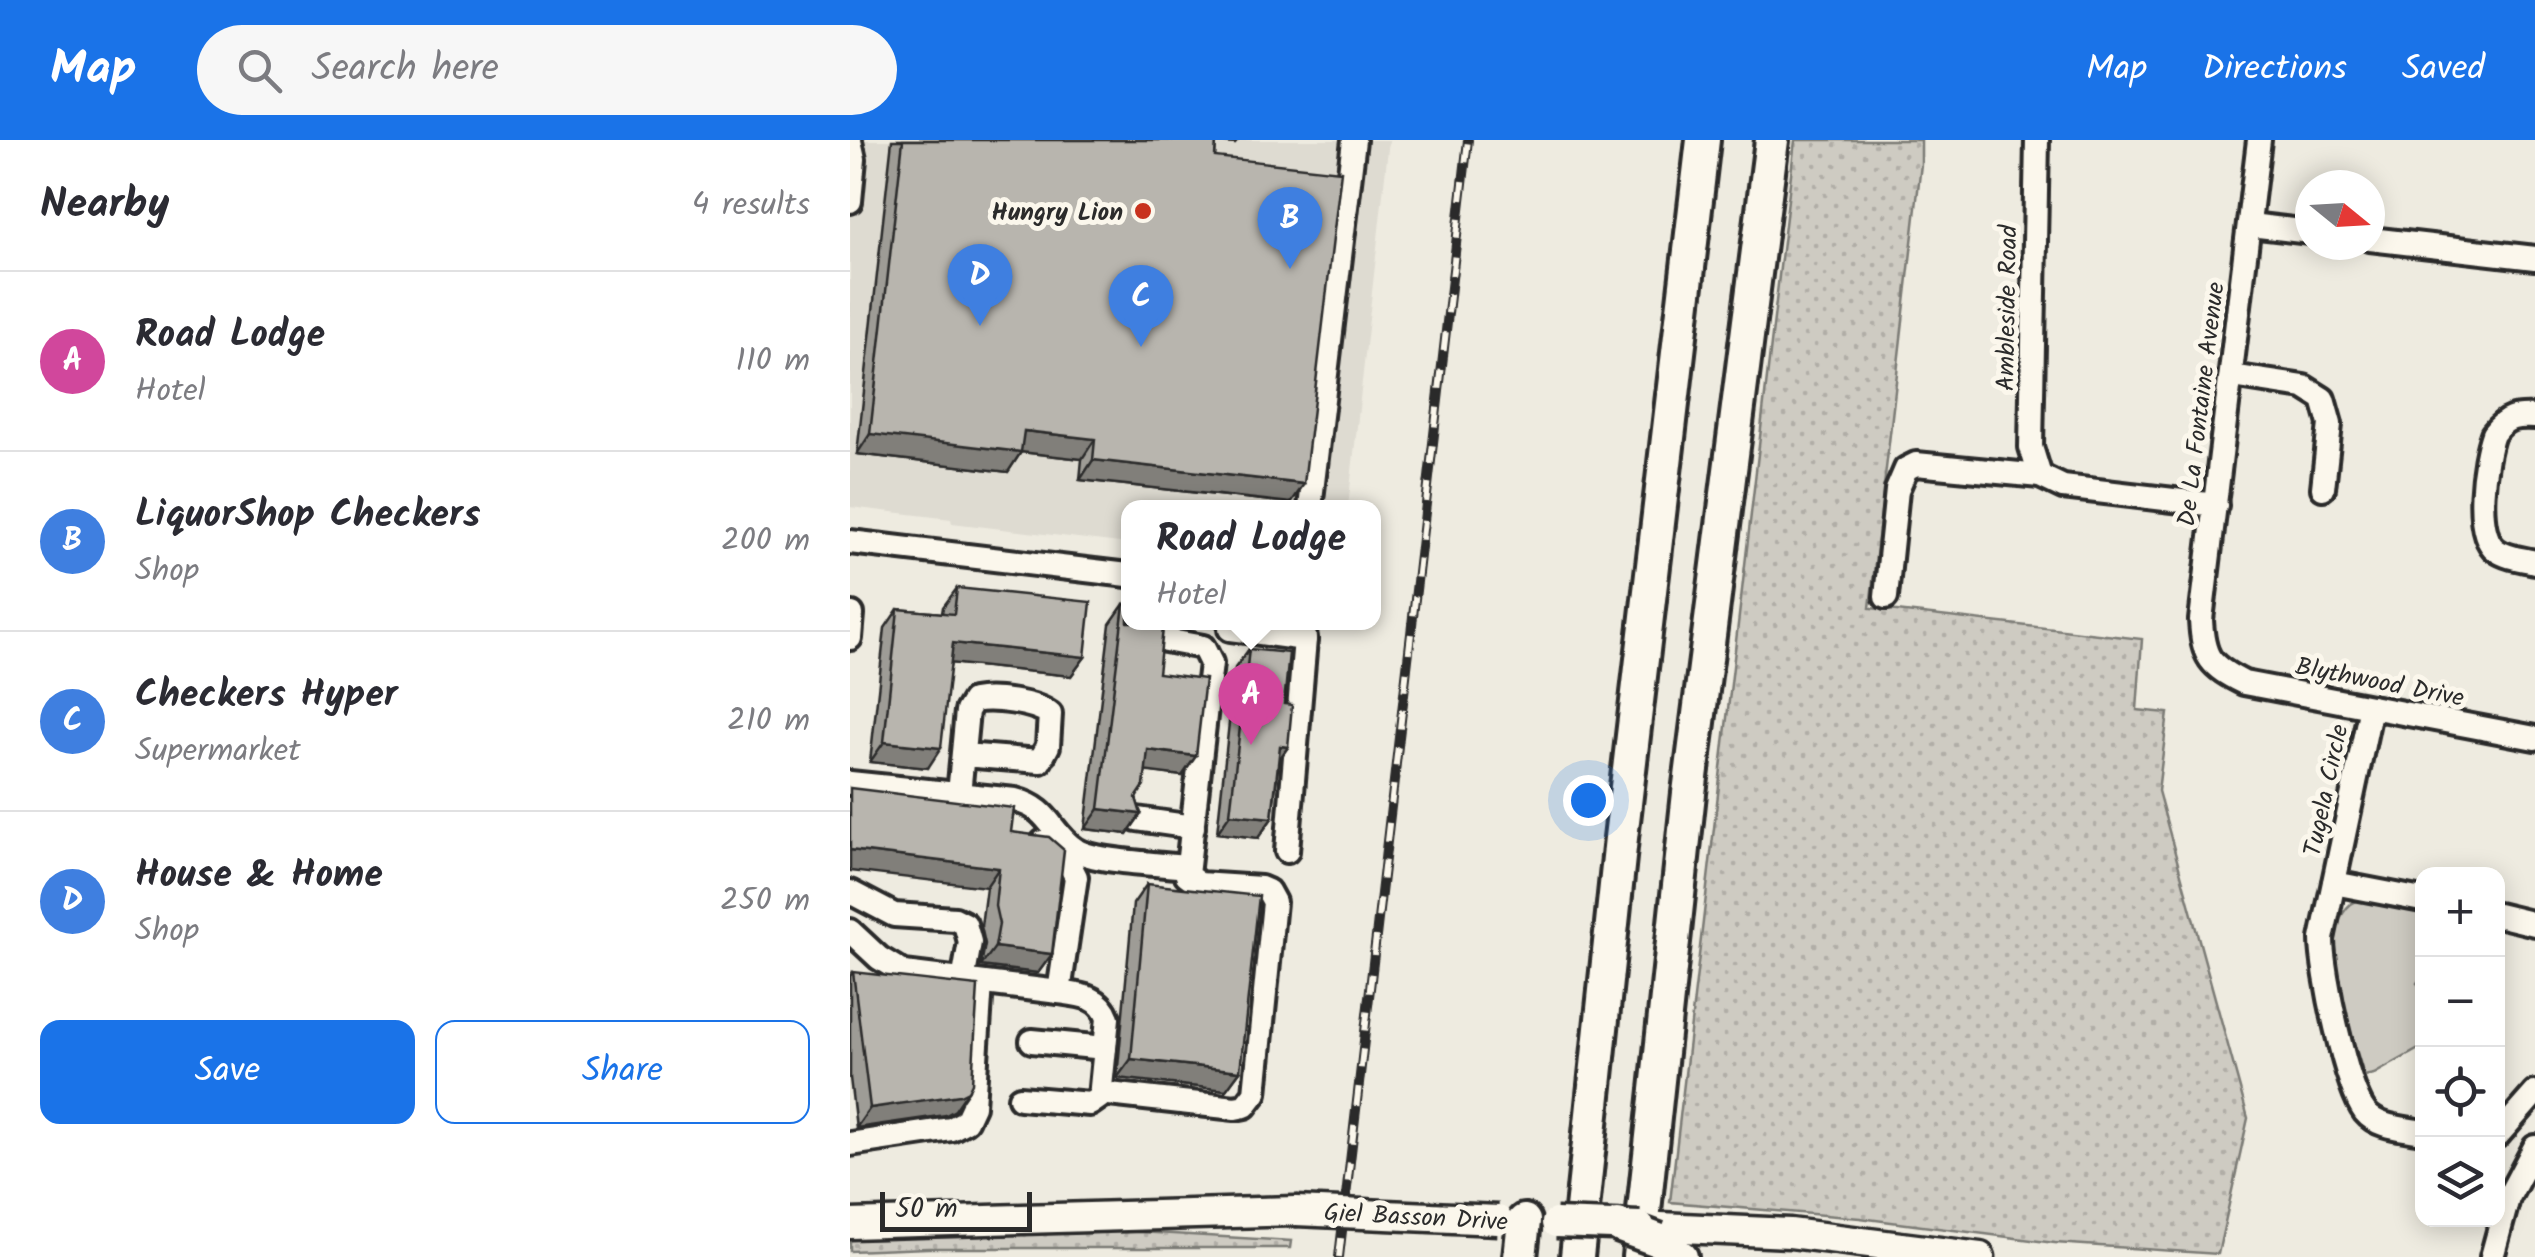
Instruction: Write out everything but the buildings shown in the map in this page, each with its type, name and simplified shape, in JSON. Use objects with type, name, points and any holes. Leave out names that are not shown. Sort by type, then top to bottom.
[{"type":"highway","points":[[1577,1257],[1703,140]]},
{"type":"highway","points":[[1618,1226],[1659,1245],[1689,793],[1772,140]]},
{"type":"highway","points":[[1520,1257],[1526,1221]]},
{"type":"main road","name":"Giel Basson Drive","points":[[850,1224],[1296,1211],[1618,1226]]},
{"type":"main road","points":[[1659,1245],[1790,1234],[1980,1257]]},
{"type":"street","points":[[1311,500],[1354,140]]},
{"type":"street","name":"Ambleside Road","points":[[2036,140],[2031,447],[2040,476]]},
{"type":"street","name":"De La Fontaine Avenue","points":[[2217,670],[2202,648],[2201,620],[2259,140]]},
{"type":"street","points":[[850,142],[854,160],[850,201]]},
{"type":"street","points":[[2250,225],[2295,230]]},
{"type":"street","points":[[2385,241],[2535,258]]},
{"type":"street","points":[[2232,376],[2304,386],[2323,399],[2330,424],[2323,488]]},
{"type":"street","points":[[2535,418],[2513,416],[2493,434],[2482,525],[2487,540],[2497,551],[2535,562]]},
{"type":"street","points":[[1886,597],[1898,490],[1906,469],[1927,463],[2040,476],[2063,487],[2216,504]]},
{"type":"street","points":[[850,542],[1121,574]]},
{"type":"street","points":[[1267,630],[1304,631],[1287,851]]},
{"type":"street","points":[[1100,1094],[1235,1108],[1246,1106],[1256,1094],[1274,902],[1268,891],[1261,888],[1198,884],[1191,880],[1188,867],[1211,663],[1203,647],[1160,639]]},
{"type":"street","name":"Blythwood Drive","points":[[2217,670],[2244,684],[2535,738]]},
{"type":"street","name":"Tugela Circle","points":[[2371,707],[2322,939],[2322,965],[2358,1098],[2366,1113],[2380,1124],[2415,1131]]},
{"type":"street","points":[[959,794],[963,755]]},
{"type":"street","points":[[850,783],[1028,804],[1046,815],[1076,850],[1086,854],[1188,867]]},
{"type":"street","points":[[1137,819],[1192,827]]},
{"type":"street","points":[[1040,840],[1071,867],[1076,877],[1060,992]]},
{"type":"street","name":"Tugela Circle","points":[[2334,883],[2415,899]]},
{"type":"street","points":[[850,892],[894,915],[966,924],[972,982],[973,1106],[966,1121],[951,1130],[850,1144]]},
{"type":"street","points":[[2505,917],[2535,924]]},
{"type":"street","points":[[850,931],[878,958],[904,974],[1089,996],[1104,1007],[1108,1018],[1100,1094],[1090,1104],[1020,1098]]},
{"type":"street","points":[[1032,1040],[1105,1048]]},
{"type":"street","points":[[2505,1127],[2535,1093]]},
{"type":"street","points":[[2492,1257],[2508,1198],[2535,1146]]},
{"type":"shaded area","points":[[850,140],[1389,140],[1349,500],[1121,500],[1121,543],[850,507]]},
{"type":"shaded area","points":[[1795,140],[1921,140],[1870,608],[2142,639],[2137,710],[2168,713],[2158,791],[2248,1118],[2218,1254],[2055,1243],[1860,1218],[1670,1202]]},
{"type":"shaded area","points":[[2364,898],[2415,908],[2415,1051],[2364,1076],[2344,1007],[2335,950],[2338,926],[2347,908]]},
{"type":"shaded area","points":[[1088,1229],[1291,1241],[1290,1248],[850,1251],[850,1236]]},
{"type":"railway","points":[[1339,1257],[1468,140]]},
{"type":"place","name":"Hungry Lion","points":[[1143,211]]},
{"type":"place","name":"LiquorShop Checkers","points":[[1290,269]]},
{"type":"place","name":"House & Home","points":[[980,326]]},
{"type":"place","name":"Checkers Hyper","points":[[1141,347]]},
{"type":"place","name":"Road Lodge","points":[[1251,745]]}]
